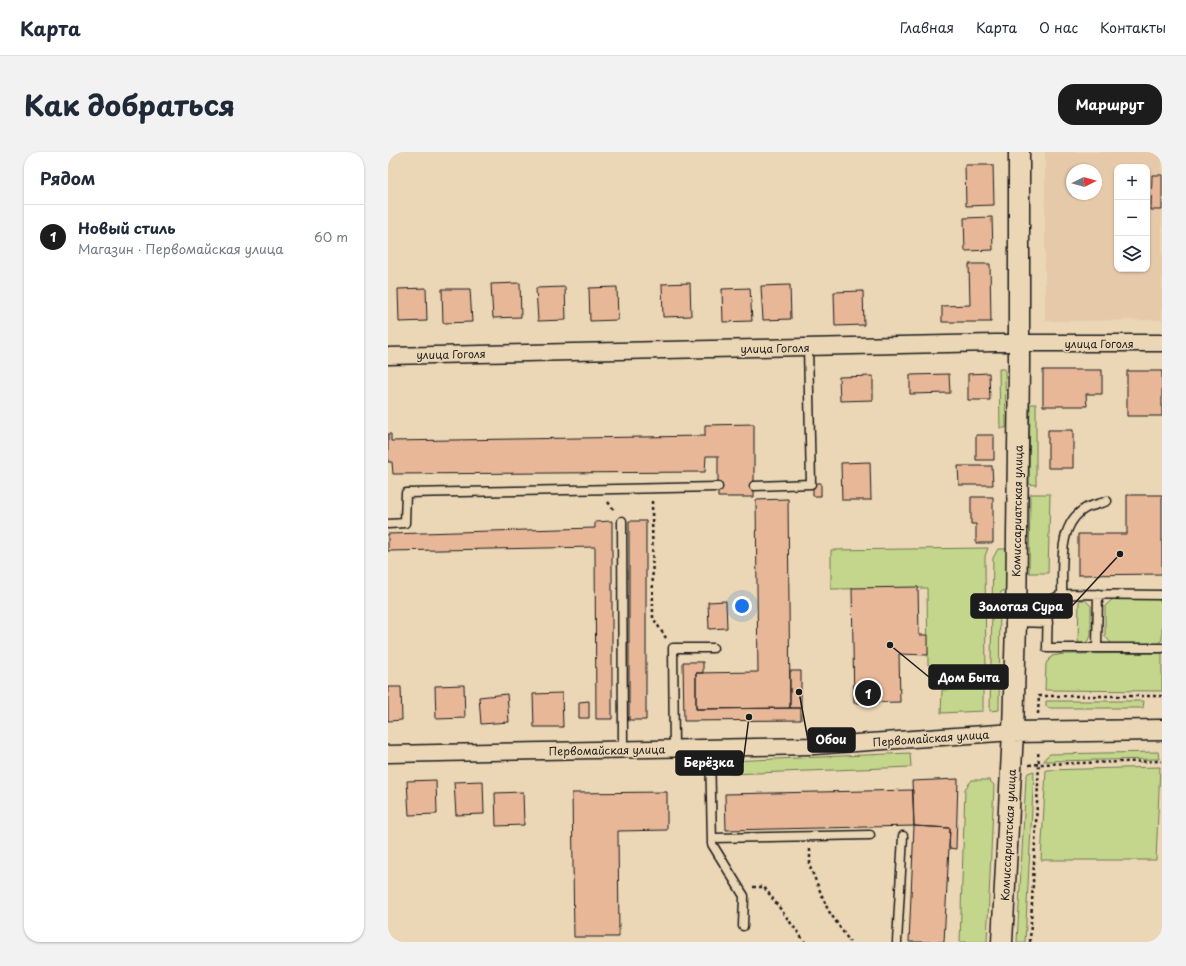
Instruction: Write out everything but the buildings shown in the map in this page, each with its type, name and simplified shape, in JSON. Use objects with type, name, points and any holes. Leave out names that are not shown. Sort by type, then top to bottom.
[{"type":"street","name":"Комиссариатская улица","points":[[1002,942],[1013,732],[1016,622],[1019,152]]},
{"type":"street","name":"улица Гоголя","points":[[388,356],[1018,343],[1162,343]]},
{"type":"street","name":"Первомайская улица","points":[[388,754],[813,746],[1013,732],[1162,730]]},
{"type":"lane","points":[[754,486],[811,484],[808,347]]},
{"type":"lane","points":[[388,524],[405,523],[406,493],[718,488]]},
{"type":"lane","points":[[1062,594],[1064,539],[1068,526],[1075,517],[1086,508],[1107,501]]},
{"type":"lane","points":[[622,521],[623,749]]},
{"type":"lane","points":[[1162,594],[1062,594],[1048,602],[1047,648],[1162,648]]},
{"type":"lane","points":[[1097,648],[1098,594]]},
{"type":"lane","points":[[1016,622],[1048,623]]},
{"type":"lane","points":[[674,749],[673,648],[713,648]]},
{"type":"lane","points":[[710,748],[712,844],[744,896],[743,926]]},
{"type":"lane","points":[[712,838],[870,835]]},
{"type":"lane","points":[[897,942],[903,836]]},
{"type":"path","points":[[652,489],[653,618],[673,648]]},
{"type":"path","points":[[599,490],[622,521]]},
{"type":"path","points":[[1030,942],[1039,764],[1037,731],[1039,696],[1162,696]]},
{"type":"path","points":[[1039,764],[1162,761]]},
{"type":"path","points":[[809,836],[810,867],[828,910],[850,942]]},
{"type":"path","points":[[739,887],[764,887],[805,942]]},
{"type":"shaded area","points":[[1045,152],[1162,152],[1162,320],[1045,321]]},
{"type":"green space","points":[[999,369],[1005,369],[1006,428],[1000,428]]},
{"type":"green space","points":[[1030,404],[1036,404],[1036,485],[1029,484]]},
{"type":"green space","points":[[1030,494],[1050,494],[1048,573],[1029,573]]},
{"type":"green space","points":[[988,548],[985,556],[986,684],[934,685],[933,665],[928,665],[927,588],[831,589],[831,550]]},
{"type":"green space","points":[[998,549],[1007,549],[1007,588],[1000,593],[999,710],[990,711],[993,558]]},
{"type":"green space","points":[[1113,599],[1158,599],[1162,604],[1162,640],[1157,644],[1112,644],[1105,636],[1105,606]]},
{"type":"green space","points":[[1079,600],[1085,600],[1091,606],[1091,636],[1086,643],[1078,643]]},
{"type":"green space","points":[[1162,653],[1162,691],[1045,690],[1046,664],[1052,656],[1063,654]]},
{"type":"green space","points":[[983,688],[983,711],[941,713],[942,690]]},
{"type":"green space","points":[[1046,701],[1144,701],[1143,708],[1049,708],[1046,706]]},
{"type":"green space","points":[[1158,752],[1159,759],[1044,761],[1050,754]]},
{"type":"green space","points":[[910,753],[911,767],[730,774],[730,761]]},
{"type":"green space","points":[[1160,767],[1156,860],[1041,860],[1046,770]]},
{"type":"green space","points":[[1034,771],[1025,942],[1017,942],[1026,778],[1028,773]]},
{"type":"green space","points":[[972,780],[989,780],[994,785],[987,942],[960,942],[965,789]]},
{"type":"place","name":"Золотая Сура","points":[[1120,554]]},
{"type":"place","name":"Дом Быта","points":[[890,645]]},
{"type":"place","name":"Обои","points":[[799,692]]},
{"type":"place","name":"Новый стиль","points":[[868,693]]},
{"type":"place","name":"Берёзка","points":[[749,717]]}]
